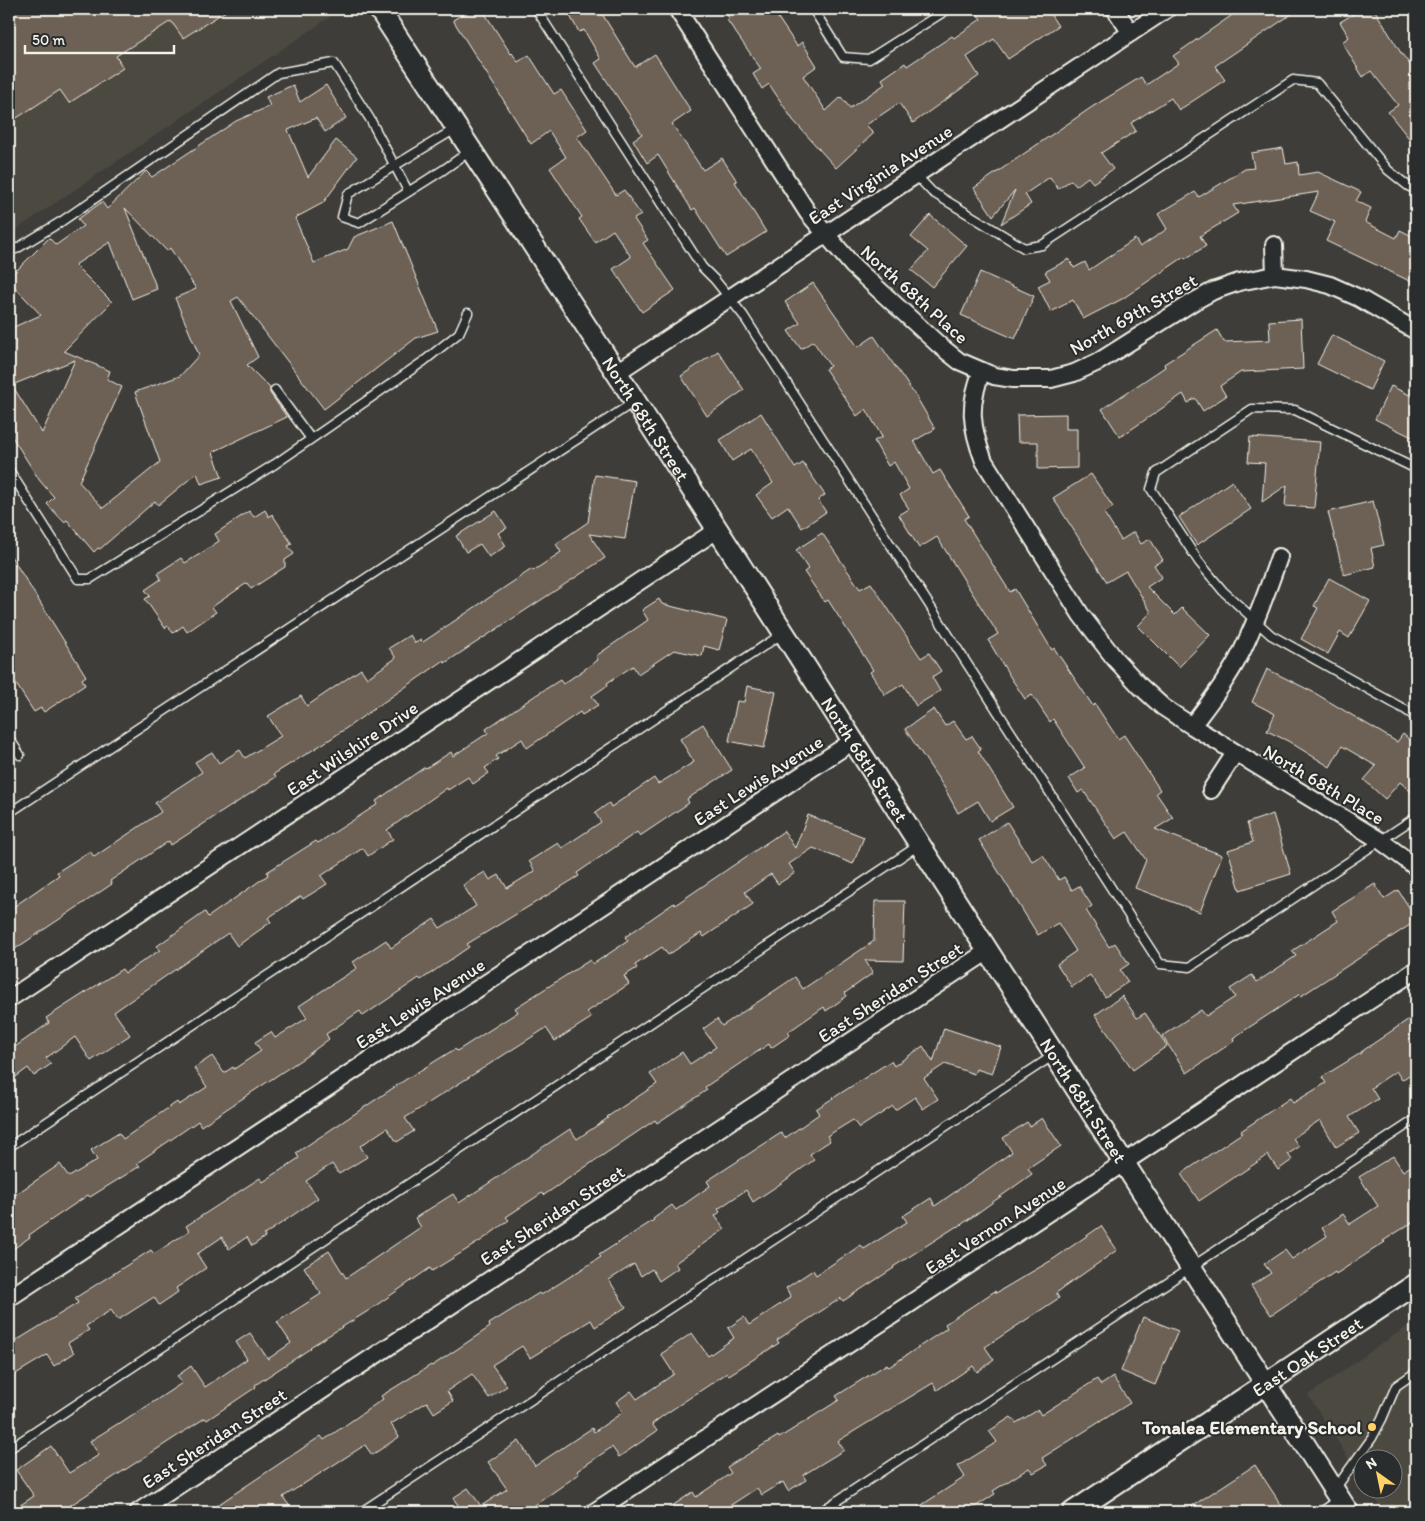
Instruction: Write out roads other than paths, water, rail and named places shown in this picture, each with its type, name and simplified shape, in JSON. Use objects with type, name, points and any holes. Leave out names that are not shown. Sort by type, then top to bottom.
[{"type":"street","name":"North 68th Street","points":[[379,9],[635,401],[1341,1501]]},
{"type":"street","name":"North 68th Place","points":[[677,9],[808,213],[825,234],[853,266],[940,345],[959,361],[982,371],[975,389],[973,425],[984,461],[994,480],[1097,637],[1140,686],[1163,707],[1234,753],[1381,841],[1416,867]]},
{"type":"street","points":[[1115,9],[1131,33]]},
{"type":"street","name":"East Virginia Avenue","points":[[616,372],[730,299],[825,234],[1167,9]]},
{"type":"street","points":[[1274,244],[1275,275]]},
{"type":"street","name":"North 69th Street","points":[[982,371],[994,376],[1013,379],[1051,379],[1074,373],[1098,362],[1192,302],[1213,291],[1239,282],[1275,275],[1306,278],[1330,285],[1359,298],[1416,331]]},
{"type":"street","name":"East Wilshire Drive","points":[[9,999],[717,530]]},
{"type":"street","points":[[1192,726],[1240,655],[1256,620],[1280,557]]},
{"type":"street","name":"East Lewis Avenue","points":[[9,1298],[853,741]]},
{"type":"street","name":"North 68th Place","points":[[1211,790],[1234,753]]},
{"type":"street","name":"East Sheridan Street","points":[[138,1512],[988,951]]},
{"type":"street","name":"East Vernon Avenue","points":[[594,1512],[1416,970]]},
{"type":"street","name":"East Oak Street","points":[[1073,1512],[1416,1284]]},
{"type":"lane","points":[[536,9],[702,268],[743,315],[1160,964],[1190,967],[1416,818]]},
{"type":"lane","points":[[813,9],[843,57],[869,59],[948,9]]},
{"type":"lane","points":[[9,248],[16,249],[62,221],[278,73],[334,63],[370,119],[408,191]]},
{"type":"lane","points":[[916,174],[932,192],[1024,248],[1042,245],[1293,80],[1317,83],[1388,170],[1416,190]]},
{"type":"lane","points":[[457,128],[348,194],[342,217],[359,223],[471,150]]},
{"type":"lane","points":[[9,470],[78,579],[90,580],[275,464],[424,361],[459,333],[468,313]]},
{"type":"lane","points":[[275,390],[312,439]]},
{"type":"lane","points":[[9,813],[635,401]]},
{"type":"lane","points":[[1416,468],[1295,410],[1252,409],[1156,473],[1151,489],[1199,562],[1222,591],[1256,620],[1270,635],[1416,717]]},
{"type":"lane","points":[[9,1147],[784,633]]},
{"type":"lane","points":[[9,738],[20,755]]},
{"type":"lane","points":[[9,1450],[920,845]]},
{"type":"lane","points":[[361,1512],[1054,1055]]},
{"type":"lane","points":[[820,1512],[1416,1119]]},
{"type":"lane","points":[[1321,1512],[1341,1501],[1382,1419],[1396,1386],[1416,1372]]},
{"type":"place","name":"Tonalea Elementary School","points":[[1372,1427]]}]
